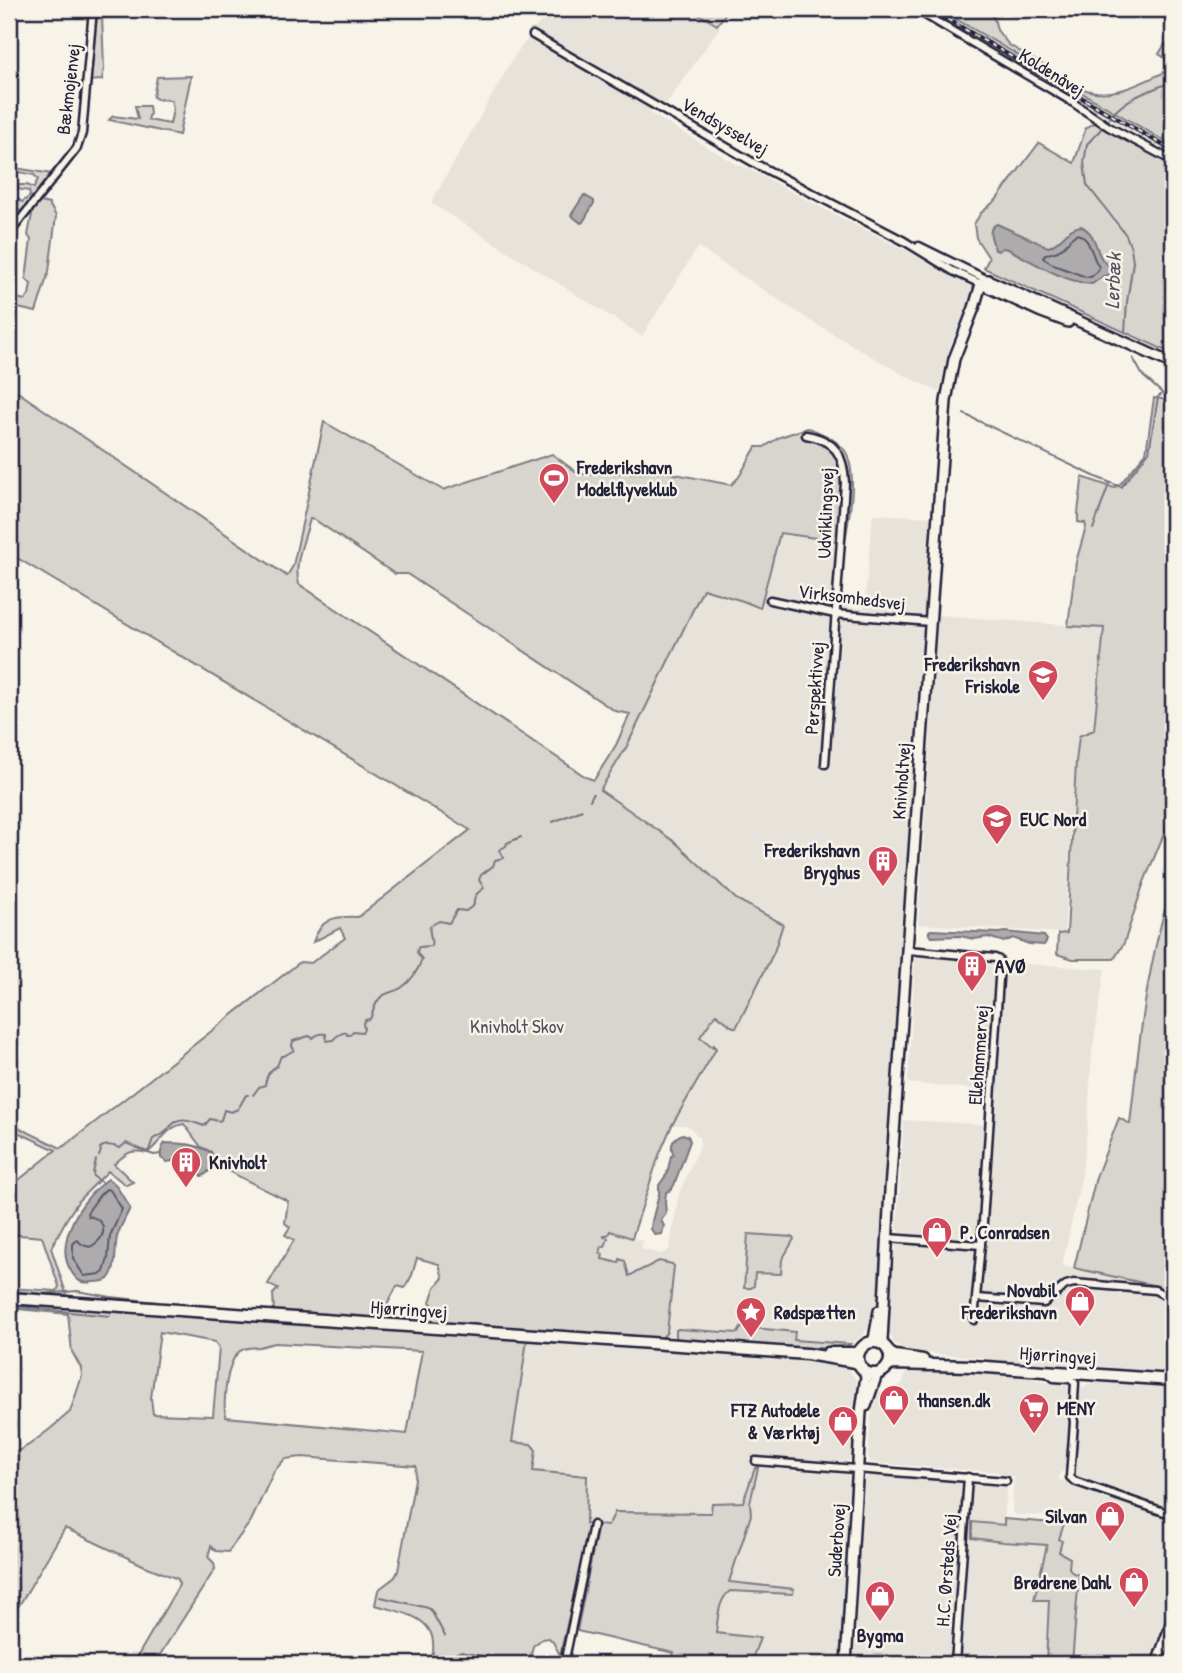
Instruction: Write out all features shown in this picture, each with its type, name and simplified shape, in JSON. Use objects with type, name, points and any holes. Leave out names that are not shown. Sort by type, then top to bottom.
[{"type":"main road","name":"Hjørringvej","points":[[9,1298],[807,1354],[859,1351]]},
{"type":"main road","points":[[871,1342],[886,1349],[890,1358],[888,1366],[881,1373],[862,1368],[859,1351],[862,1347],[871,1342]]},
{"type":"main road","name":"Hjørringvej","points":[[886,1349],[895,1356],[940,1364]]},
{"type":"main road","name":"Hjørringvej","points":[[807,1354],[855,1362],[862,1368]]},
{"type":"main road","name":"Hjørringvej","points":[[888,1366],[940,1364],[1173,1380]]},
{"type":"street","name":"Bækmojenvej","points":[[9,234],[77,148],[82,133],[93,9]]},
{"type":"street","name":"Koldenåvej","points":[[915,9],[1069,100],[1108,127],[1173,161]]},
{"type":"street","name":"Vendsysselvej","points":[[533,35],[756,164],[920,247],[986,284],[1097,328],[1173,363]]},
{"type":"street","name":"Knivholtvej","points":[[886,1349],[882,1341],[883,1303],[946,401],[960,341],[974,304],[986,284]]},
{"type":"street","name":"Udviklingsvej","points":[[806,435],[817,437],[835,449],[843,460],[845,471],[835,614]]},
{"type":"street","name":"Virksomhedsvej","points":[[770,600],[835,614],[930,622]]},
{"type":"street","name":"Perspektivvej","points":[[825,764],[835,614]]},
{"type":"street","name":"Ellehammervej","points":[[908,950],[995,958],[1000,964],[974,1320]]},
{"type":"street","points":[[888,1238],[981,1245]]},
{"type":"street","points":[[976,1298],[1044,1303],[1066,1285],[1074,1283],[1155,1290],[1173,1300]]},
{"type":"street","name":"Knivholtvej","points":[[871,1342],[883,1303]]},
{"type":"street","name":"Suderbovej","points":[[846,1664],[866,1376],[862,1368]]},
{"type":"street","points":[[1045,1371],[1054,1378],[1074,1381],[1070,1477],[1074,1481],[1173,1515]]},
{"type":"street","name":"Suderbovej","points":[[862,1417],[877,1374]]},
{"type":"street","points":[[756,1461],[1006,1481]]},
{"type":"street","name":"H.C. Ørsteds Vej","points":[[955,1664],[968,1478]]},
{"type":"street","points":[[564,1664],[593,1525]]},
{"type":"street","points":[[1157,1664],[1173,1618]]},
{"type":"shaded area","points":[[550,9],[689,9],[720,27],[666,104],[648,112],[738,165],[970,282],[973,285],[973,295],[951,344],[939,392],[902,374],[814,323],[698,247],[642,336],[431,203],[515,55]]},
{"type":"shaded area","points":[[921,9],[937,9],[1117,113],[1173,146],[1173,157]]},
{"type":"shaded area","points":[[873,514],[932,517],[876,1318],[862,1336],[850,1344],[794,1340],[795,1332],[738,1333],[678,1329],[676,1337],[679,1339],[662,1338],[667,1332],[659,1261],[629,1276],[619,1263],[602,1259],[600,1253],[607,1238],[604,1234],[609,1231],[643,1241],[641,1249],[661,1254],[669,1250],[679,1193],[700,1145],[699,1138],[691,1128],[672,1125],[716,1049],[699,1037],[716,1014],[736,1028],[783,924],[736,899],[675,842],[600,790],[627,746],[703,589],[760,608],[780,532],[845,542],[841,589],[848,607],[864,609]]},
{"type":"shaded area","points":[[938,615],[1104,628],[1094,730],[1079,736],[1064,933],[918,924]]},
{"type":"shaded area","points":[[915,957],[1105,969],[1092,1053],[1082,1174],[1062,1266],[1157,1286],[1173,1295],[1173,1374],[906,1352],[894,1343],[888,1329],[888,1312],[896,1244],[902,1235],[897,1228],[904,1120],[994,1125],[995,1091],[908,1083]]},
{"type":"shaded area","points":[[527,1340],[788,1359],[843,1365],[850,1371],[857,1385],[853,1455],[850,1460],[841,1462],[764,1457],[759,1468],[849,1474],[851,1477],[839,1664],[750,1664],[759,1638],[715,1633],[719,1612],[751,1515],[755,1468],[743,1502],[713,1503],[712,1513],[615,1512],[608,1526],[586,1524],[533,1471],[535,1450],[531,1444],[512,1443]]},
{"type":"shaded area","points":[[921,1370],[1025,1376],[1042,1382],[1069,1383],[1073,1391],[1068,1466],[1060,1473],[1059,1480],[1073,1482],[1080,1388],[1096,1382],[1173,1387],[1173,1601],[1152,1664],[1072,1664],[1079,1575],[1069,1568],[1070,1558],[1058,1553],[1064,1524],[1046,1522],[1047,1512],[1042,1516],[1015,1515],[1012,1511],[1014,1476],[999,1475],[999,1472],[871,1463],[868,1457],[871,1416],[879,1391],[895,1390],[903,1382],[906,1373]]},
{"type":"shaded area","points":[[870,1474],[1007,1487],[1004,1525],[991,1540],[1047,1545],[1034,1599],[1049,1600],[1046,1664],[853,1664],[865,1479]]},
{"type":"green space","points":[[690,9],[729,9],[717,25]]},
{"type":"green space","points":[[939,9],[984,9],[994,18],[997,30],[1009,45],[1086,90],[1097,92],[1129,88],[1169,70],[1169,61],[1159,54],[1165,44],[1173,48],[1173,146]]},
{"type":"green space","points":[[95,14],[102,15],[104,68],[102,80],[88,81]]},
{"type":"green space","points":[[191,76],[179,135],[109,120],[113,116],[138,119],[135,106],[149,106],[148,120],[170,124],[173,109],[171,100],[153,97],[157,77]]},
{"type":"green space","points":[[1096,122],[1173,166],[1173,354],[984,268],[989,258],[976,238],[974,224],[981,213],[996,200],[1039,143],[1074,163],[1086,128]]},
{"type":"green space","points":[[9,167],[52,174],[22,212],[15,208],[10,196],[13,195],[22,202],[30,196],[29,191],[17,189],[18,185],[34,188],[38,179],[34,175],[9,170]]},
{"type":"green space","points":[[36,201],[49,204],[56,216],[49,271],[36,312],[9,306],[13,297],[25,300],[29,295],[31,284],[26,279],[31,240],[28,235]]},
{"type":"green space","name":"Knivholt Skov","points":[[9,386],[287,576],[293,566],[324,422],[443,490],[552,454],[579,474],[665,472],[731,485],[739,477],[756,447],[764,447],[780,437],[807,428],[827,436],[844,449],[848,456],[852,480],[845,542],[780,533],[760,608],[703,589],[627,746],[600,790],[675,842],[736,899],[783,924],[774,952],[736,1028],[716,1014],[700,1037],[716,1049],[672,1125],[659,1155],[632,1238],[610,1231],[608,1235],[604,1235],[608,1238],[600,1253],[603,1254],[602,1259],[619,1263],[620,1259],[625,1261],[629,1276],[659,1261],[674,1266],[667,1332],[662,1338],[424,1322],[433,1305],[430,1302],[435,1287],[443,1278],[439,1264],[417,1258],[405,1288],[397,1286],[386,1307],[381,1310],[388,1319],[274,1311],[273,1294],[278,1289],[268,1284],[294,1240],[285,1235],[290,1227],[285,1223],[288,1201],[214,1162],[211,1152],[201,1147],[184,1124],[173,1128],[147,1153],[129,1153],[114,1164],[133,1182],[126,1185],[108,1171],[79,1200],[51,1248],[67,1296],[9,1292],[9,1288],[57,1291],[59,1286],[42,1237],[9,1234],[9,1188],[56,1150],[9,1128],[9,1123],[61,1148],[300,962],[311,963],[345,938],[340,928],[313,942],[324,923],[335,918],[358,917],[470,830],[9,553]],"holes":[[[310,519],[395,574],[407,574],[615,711],[630,714],[616,745],[594,780],[299,584],[297,568],[300,551]]]},
{"type":"green space","points":[[1154,398],[1162,399],[1173,406],[1173,812],[1144,882],[1124,943],[1114,959],[1073,959],[1057,954],[1058,934],[1067,933],[1079,736],[1094,730],[1104,628],[1068,626],[1076,562],[1086,527],[1085,523],[1078,522],[1082,477],[1114,488],[1121,483],[1146,453]]},
{"type":"green space","points":[[1173,883],[1173,1295],[1157,1286],[1074,1268],[1096,1177],[1119,1118],[1130,1124],[1150,972]]},
{"type":"green space","points":[[748,1234],[794,1239],[782,1260],[781,1274],[755,1273],[754,1286],[744,1288]]},
{"type":"green space","points":[[9,1304],[527,1340],[512,1442],[531,1444],[536,1450],[533,1471],[587,1476],[586,1524],[590,1525],[560,1655],[549,1638],[542,1639],[533,1646],[529,1664],[492,1664],[481,1656],[460,1652],[449,1660],[449,1664],[432,1664],[433,1642],[426,1626],[402,1612],[375,1605],[378,1590],[395,1577],[398,1571],[416,1466],[302,1457],[285,1459],[274,1471],[251,1521],[228,1552],[216,1551],[211,1546],[208,1557],[214,1563],[215,1569],[154,1664],[133,1664],[179,1585],[178,1579],[65,1528],[9,1618],[9,1456],[29,1445],[70,1412],[82,1376],[81,1368],[72,1352],[68,1314],[9,1308]],"holes":[[[160,1332],[215,1342],[219,1348],[213,1416],[153,1414],[151,1398]],[[275,1343],[422,1351],[407,1434],[226,1417],[227,1381],[237,1354],[246,1348]]]},
{"type":"green space","points":[[743,1327],[795,1332],[794,1340],[850,1344],[844,1348],[788,1348],[676,1337],[678,1329],[738,1333]]},
{"type":"green space","points":[[755,1468],[758,1468],[750,1503],[751,1515],[729,1582],[794,1589],[793,1594],[730,1591],[723,1599],[716,1633],[760,1638],[750,1664],[670,1664],[674,1653],[577,1631],[598,1525],[608,1526],[615,1512],[711,1513],[712,1503],[743,1502]]},
{"type":"green space","points":[[1004,1519],[1064,1524],[1059,1539],[1062,1541],[1059,1552],[1070,1558],[1069,1568],[1079,1575],[1072,1664],[1046,1664],[1049,1600],[1034,1600],[1047,1545],[972,1538],[972,1522],[1004,1525]]},
{"type":"water","points":[[584,195],[594,203],[581,223],[571,215]]},
{"type":"water","points":[[997,224],[1048,247],[1081,226],[1092,236],[1102,259],[1112,267],[1113,273],[1092,284],[1082,283],[1049,271],[1008,249],[995,250],[991,229]]},
{"type":"water","points":[[931,930],[1005,932],[1044,936],[1047,940],[1044,945],[1029,944],[1013,938],[1004,942],[988,937],[932,937],[929,934]]},
{"type":"water","points":[[683,1134],[688,1136],[690,1141],[674,1185],[666,1192],[666,1214],[661,1220],[664,1226],[662,1234],[655,1235],[651,1229],[659,1185],[667,1174],[671,1156],[674,1155],[673,1142]]},
{"type":"water","points":[[165,1143],[193,1145],[211,1152],[213,1165],[201,1176],[195,1165],[179,1160],[167,1162],[161,1158]]},
{"type":"water","points":[[108,1179],[115,1184],[130,1208],[117,1237],[111,1275],[103,1281],[82,1282],[73,1274],[66,1259],[68,1234],[73,1220],[89,1196]]},
{"type":"water","points":[[460,1652],[481,1656],[492,1664],[449,1664],[452,1656]]},
{"type":"waterway","name":"Lerbæk","points":[[1106,123],[1128,101],[1173,81]]},
{"type":"waterway","name":"Lerbæk","points":[[1103,127],[1087,144],[1084,163],[1087,185],[1126,235],[1131,248],[1133,262],[1125,332]]},
{"type":"waterway","points":[[1133,358],[1143,376],[1170,400]]},
{"type":"waterway","points":[[964,414],[1121,487],[1149,452],[1158,397],[1162,394]]},
{"type":"waterway","points":[[1093,529],[1109,484]]},
{"type":"waterway","points":[[590,800],[593,794]]},
{"type":"waterway","points":[[553,822],[582,810]]},
{"type":"waterway","points":[[253,1095],[259,1087],[265,1085],[268,1074],[277,1066],[281,1056],[294,1050],[293,1041],[322,1034],[326,1034],[326,1041],[346,1032],[347,1035],[353,1031],[362,1032],[363,1023],[370,1019],[380,998],[401,988],[414,975],[422,959],[418,953],[419,947],[431,946],[430,926],[439,921],[449,923],[457,910],[466,911],[474,905],[476,895],[484,888],[479,880],[481,875],[493,866],[495,860],[504,858],[499,850],[521,837]]},
{"type":"waterway","points":[[99,1156],[102,1147],[110,1145],[120,1148],[126,1143],[147,1152],[153,1139],[165,1133],[174,1123],[187,1121],[204,1126],[210,1119],[221,1120],[224,1110],[231,1112],[238,1109],[248,1095]]},
{"type":"waterway","points":[[148,1153],[160,1154]]},
{"type":"waterway","points":[[96,1160],[94,1177],[103,1183]]},
{"type":"waterway","points":[[9,1291],[42,1294],[77,1291],[157,1302]]},
{"type":"waterway","points":[[9,1306],[110,1316]]},
{"type":"waterway","points":[[381,1597],[428,1608],[445,1636]]},
{"type":"railway","points":[[930,9],[1173,151]]},
{"type":"place","name":"Frederikshavn Modelflyveklub","points":[[554,505]]},
{"type":"place","name":"Frederikshavn Friskole","points":[[1043,702]]},
{"type":"place","name":"EUC Nord","points":[[997,846]]},
{"type":"place","name":"Frederikshavn Bryghus","points":[[883,888]]},
{"type":"place","name":"AVØ","points":[[972,993]]},
{"type":"place","name":"Knivholt","points":[[186,1189]]},
{"type":"place","name":"P. Conradsen","points":[[937,1259]]},
{"type":"place","name":"Novabil Frederikshavn","points":[[1080,1328]]},
{"type":"place","name":"Rødspætten","points":[[751,1339]]},
{"type":"place","name":"thansen.dk","points":[[894,1427]]},
{"type":"place","name":"MENY","points":[[1034,1435]]},
{"type":"place","name":"FTZ Autodele & Værktøj","points":[[843,1448]]},
{"type":"place","name":"Silvan","points":[[1110,1543]]},
{"type":"place","name":"Brødrene Dahl","points":[[1134,1609]]},
{"type":"place","name":"Bygma","points":[[880,1623]]}]
